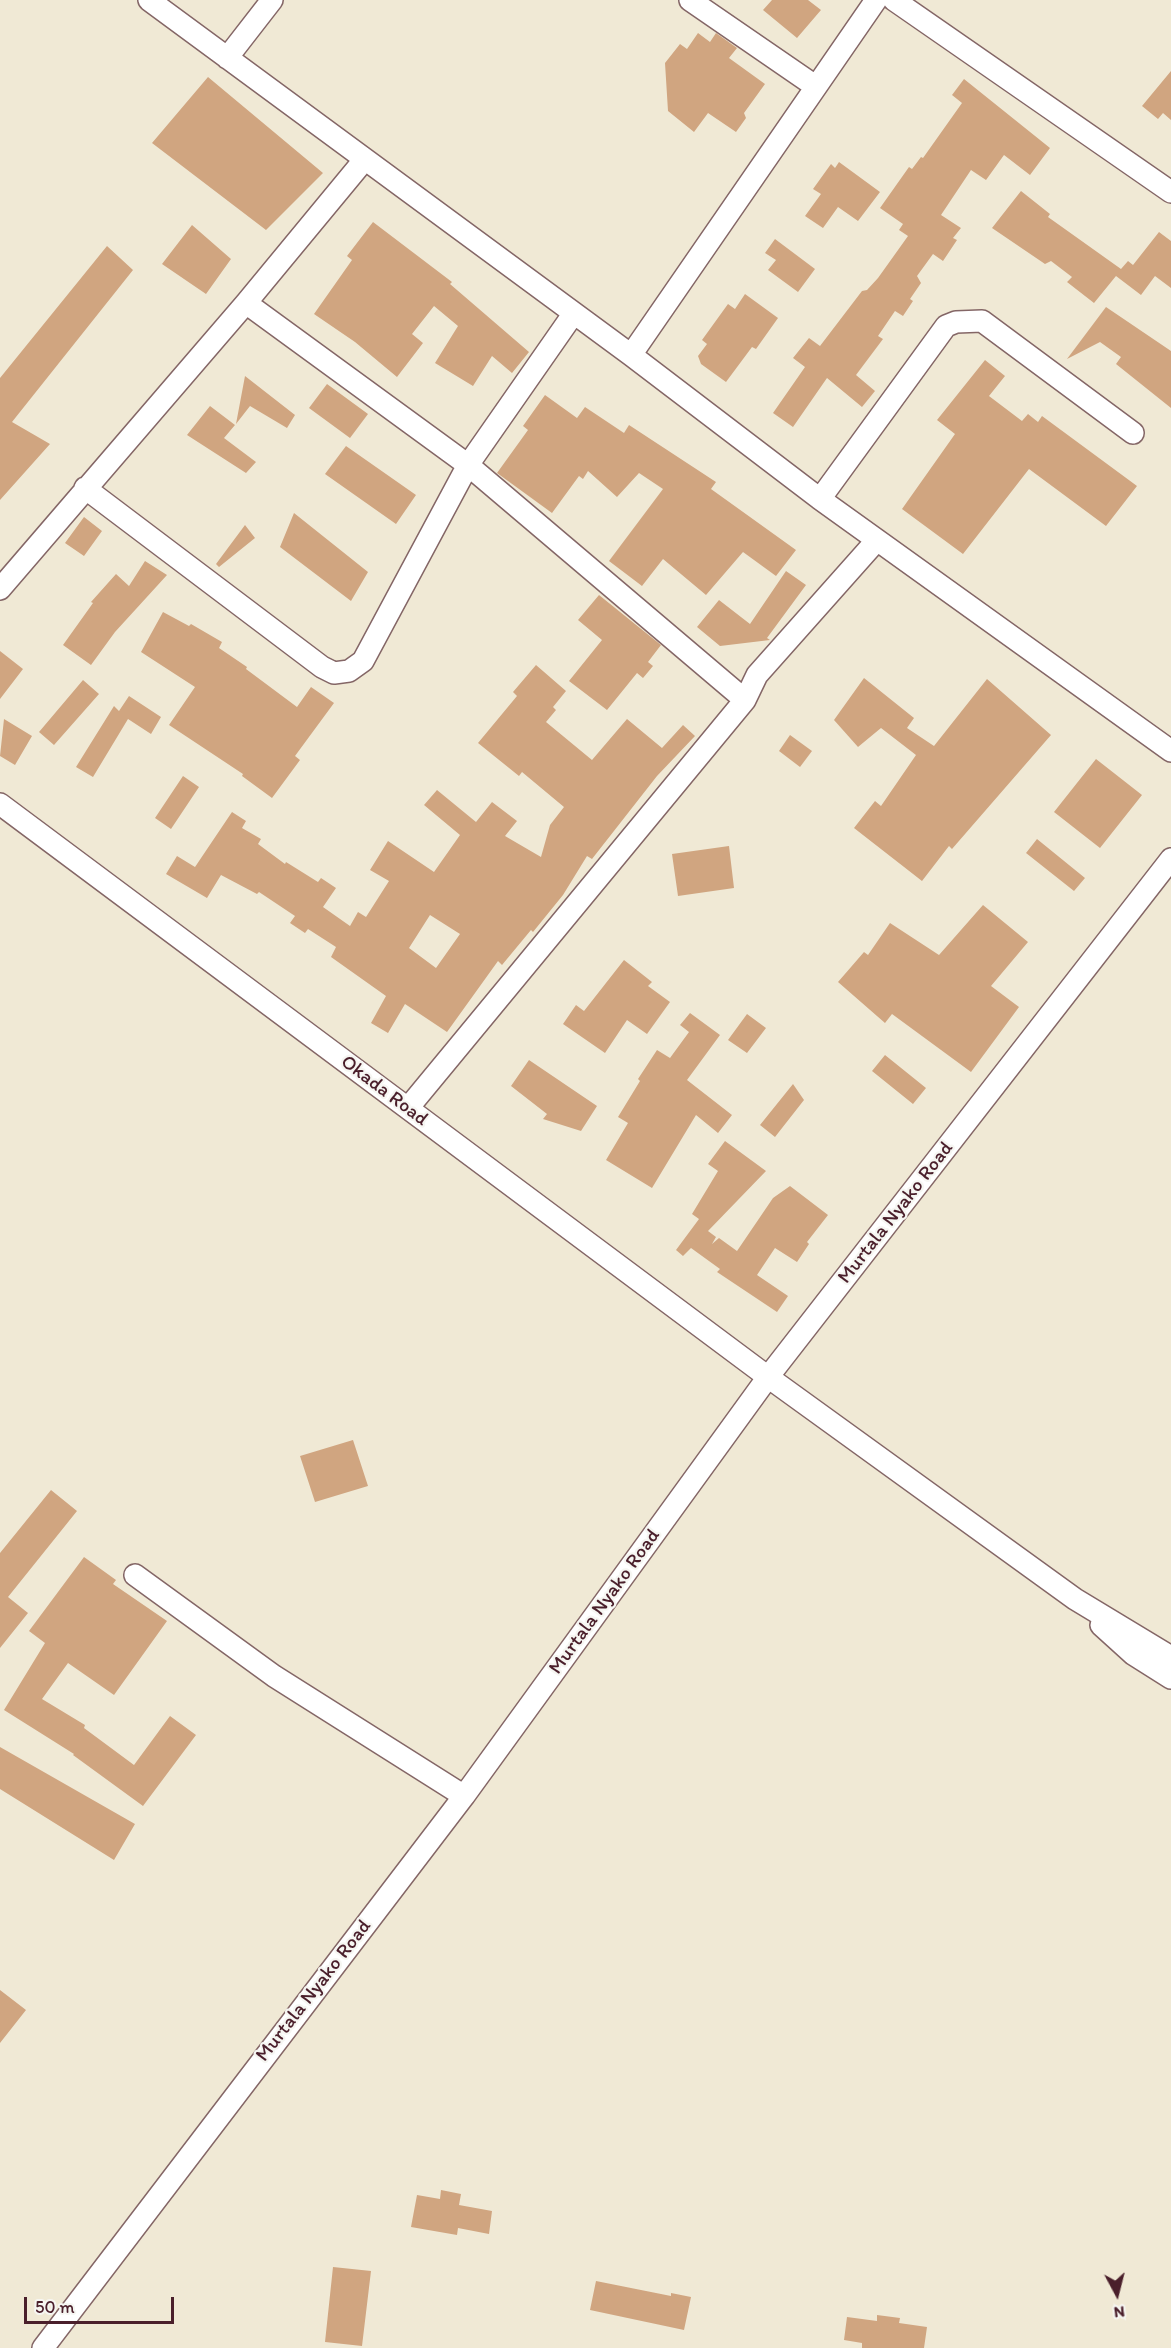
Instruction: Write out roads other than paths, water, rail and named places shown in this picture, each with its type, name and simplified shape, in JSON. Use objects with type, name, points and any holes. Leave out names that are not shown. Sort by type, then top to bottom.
[{"type":"street","points":[[149,0],[631,355],[820,499],[1171,751]]},
{"type":"street","points":[[228,58],[272,0]]},
{"type":"street","points":[[690,0],[815,86]]},
{"type":"street","points":[[631,355],[876,0]]},
{"type":"street","points":[[894,0],[1171,192]]},
{"type":"street","points":[[0,589],[246,303],[365,159]]},
{"type":"street","points":[[246,303],[468,465],[745,700]]},
{"type":"street","points":[[85,488],[322,667],[334,673],[349,671],[363,661],[468,465],[574,313]]},
{"type":"street","points":[[820,499],[946,326],[956,322],[982,321],[1133,434]]},
{"type":"street","points":[[408,1108],[745,700],[757,675],[877,540]]},
{"type":"street","name":"Okada Road","points":[[0,804],[768,1377],[1076,1599]]},
{"type":"street","name":"Murtala Nyako Road","points":[[43,2348],[464,1796],[768,1377],[1171,860]]},
{"type":"street","points":[[135,1575],[266,1671],[464,1796]]},
{"type":"street","points":[[1076,1599],[1171,1657]]},
{"type":"street","points":[[1076,1599],[1133,1654],[1171,1678]]}]
